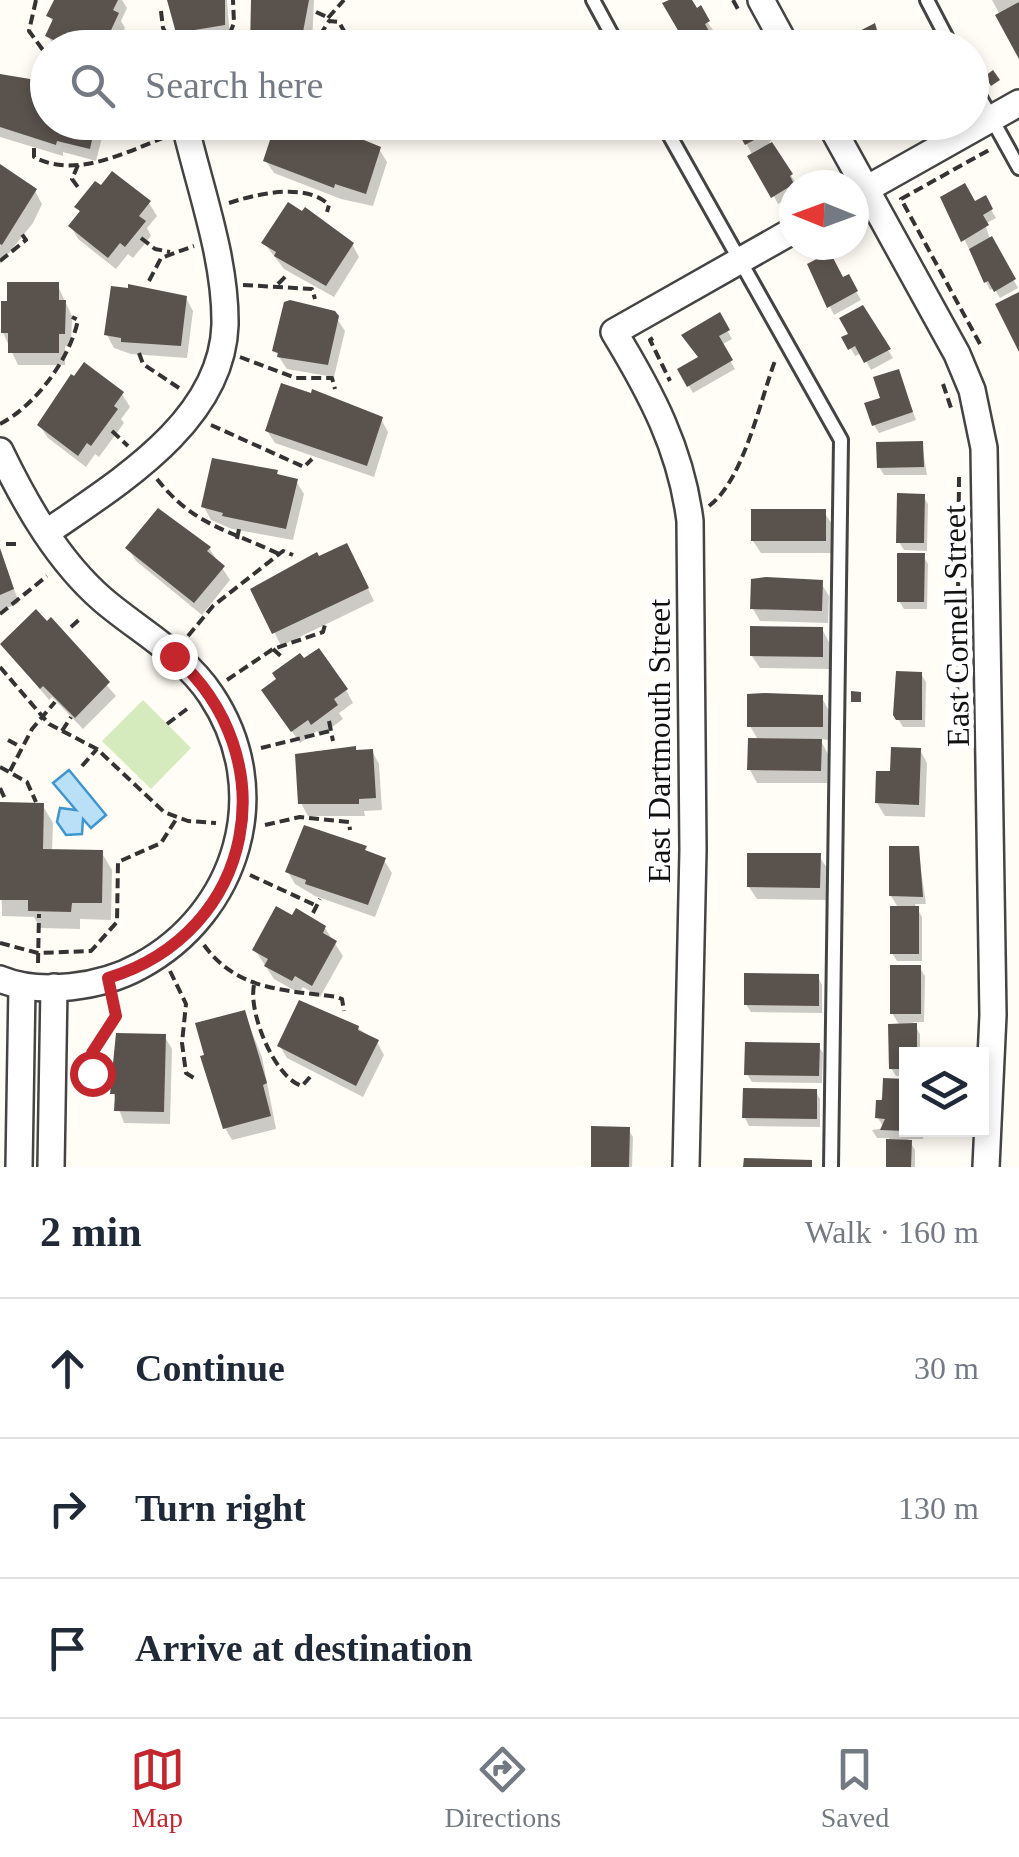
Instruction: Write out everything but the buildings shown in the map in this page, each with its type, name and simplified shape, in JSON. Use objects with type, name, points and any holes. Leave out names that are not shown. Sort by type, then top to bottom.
[{"type":"street","points":[[761,0],[777,30]]},
{"type":"street","points":[[991,119],[1019,104]]},
{"type":"street","points":[[46,533],[143,462],[195,405],[221,353],[222,288],[189,140]]},
{"type":"street","name":"East Cornell Street","points":[[837,140],[850,170]]},
{"type":"street","points":[[869,187],[953,140]]},
{"type":"street","name":"East Cornell Street","points":[[869,207],[957,354],[972,390],[984,448],[993,1015],[986,1167]]},
{"type":"street","points":[[739,260],[779,248]]},
{"type":"street","name":"East Dartmouth Street","points":[[686,1167],[692,850],[690,521],[684,471],[670,433],[614,332],[739,260]]},
{"type":"street","points":[[0,452],[46,533],[67,561],[99,597],[174,656],[210,693],[225,719],[237,756],[242,822],[233,866],[192,928],[160,954],[108,978],[28,985]]},
{"type":"street","points":[[19,1167],[28,985]]},
{"type":"street","points":[[28,985],[51,1167]]},
{"type":"lane","points":[[593,0],[610,30]]},
{"type":"lane","points":[[926,0],[942,30]]},
{"type":"lane","points":[[989,115],[1019,168]]},
{"type":"lane","points":[[672,140],[841,440],[831,1167]]},
{"type":"path","points":[[30,32],[36,0]]},
{"type":"path","points":[[322,30],[344,0]]},
{"type":"path","points":[[231,30],[237,3]]},
{"type":"path","points":[[162,11],[164,30]]},
{"type":"path","points":[[316,12],[339,22],[343,30]]},
{"type":"path","points":[[34,148],[34,157],[40,160],[78,165],[157,140]]},
{"type":"path","points":[[78,165],[72,179],[80,190]]},
{"type":"path","points":[[307,196],[311,188]]},
{"type":"path","points":[[205,210],[270,192],[327,202],[327,212]]},
{"type":"path","points":[[0,261],[23,246],[21,233]]},
{"type":"path","points":[[141,238],[155,250],[170,252],[156,263],[150,281]]},
{"type":"path","points":[[278,284],[287,275]]},
{"type":"path","points":[[222,288],[278,284],[312,288],[315,298]]},
{"type":"path","points":[[0,424],[24,410],[44,383],[74,336],[78,320],[72,317]]},
{"type":"path","points":[[667,330],[650,340],[673,386]]},
{"type":"path","points":[[690,521],[728,486],[780,350],[787,342]]},
{"type":"path","points":[[139,353],[143,364],[261,450],[299,467],[312,459]]},
{"type":"path","points":[[221,353],[250,359],[296,378],[332,378],[335,389]]},
{"type":"path","points":[[296,378],[297,370]]},
{"type":"path","points":[[940,377],[952,412]]},
{"type":"path","points":[[44,383],[51,388]]},
{"type":"path","points":[[258,458],[261,450]]},
{"type":"path","points":[[143,462],[167,492],[203,522],[278,554]]},
{"type":"path","points":[[957,727],[960,463]]},
{"type":"path","points":[[198,528],[203,522]]},
{"type":"path","points":[[237,539],[240,529]]},
{"type":"path","points":[[6,544],[17,544]]},
{"type":"path","points":[[174,656],[213,606],[278,554],[287,550],[293,555]]},
{"type":"path","points":[[0,614],[67,561]]},
{"type":"path","points":[[72,627],[80,619]]},
{"type":"path","points":[[167,724],[274,649],[323,632],[326,621]]},
{"type":"path","points":[[274,649],[282,657]]},
{"type":"path","points":[[0,667],[42,717],[98,749],[152,804],[177,818],[271,826],[300,818],[349,822],[350,830]]},
{"type":"path","points":[[12,685],[19,679]]},
{"type":"path","points":[[10,771],[42,717],[56,702]]},
{"type":"path","points":[[62,731],[71,717]]},
{"type":"path","points":[[329,722],[333,740]]},
{"type":"path","points":[[237,756],[330,731]]},
{"type":"path","points":[[8,740],[22,747]]},
{"type":"path","points":[[82,766],[98,749]]},
{"type":"path","points":[[121,772],[127,766]]},
{"type":"path","points":[[0,767],[27,782],[36,802]]},
{"type":"path","points":[[0,788],[6,801]]},
{"type":"path","points":[[337,821],[338,812]]},
{"type":"path","points":[[0,943],[38,953],[91,952],[117,922],[118,862],[161,843],[177,818]]},
{"type":"path","points":[[233,866],[317,906]]},
{"type":"path","points":[[314,912],[320,899]]},
{"type":"path","points":[[28,985],[38,953],[39,914]]},
{"type":"path","points":[[192,928],[210,954],[254,984],[337,997],[342,999],[344,1012]]},
{"type":"path","points":[[160,954],[184,996],[186,1074],[197,1080]]},
{"type":"path","points":[[102,1072],[92,1073],[89,1060],[116,1016],[108,978]]},
{"type":"path","points":[[254,984],[252,1006],[260,1034],[290,1080],[302,1086],[310,1078]]},
{"type":"green space","points":[[143,700],[191,748],[151,789],[102,741]]},
{"type":"water","points":[[69,770],[106,815],[91,828],[83,819],[82,834],[66,835],[57,822],[60,808],[76,810],[53,783]]},
{"type":"route","points":[[92,1073],[89,1060],[116,1016],[108,978],[150,961],[192,928],[223,886],[238,845],[244,799],[234,745],[210,693],[174,656]]}]
